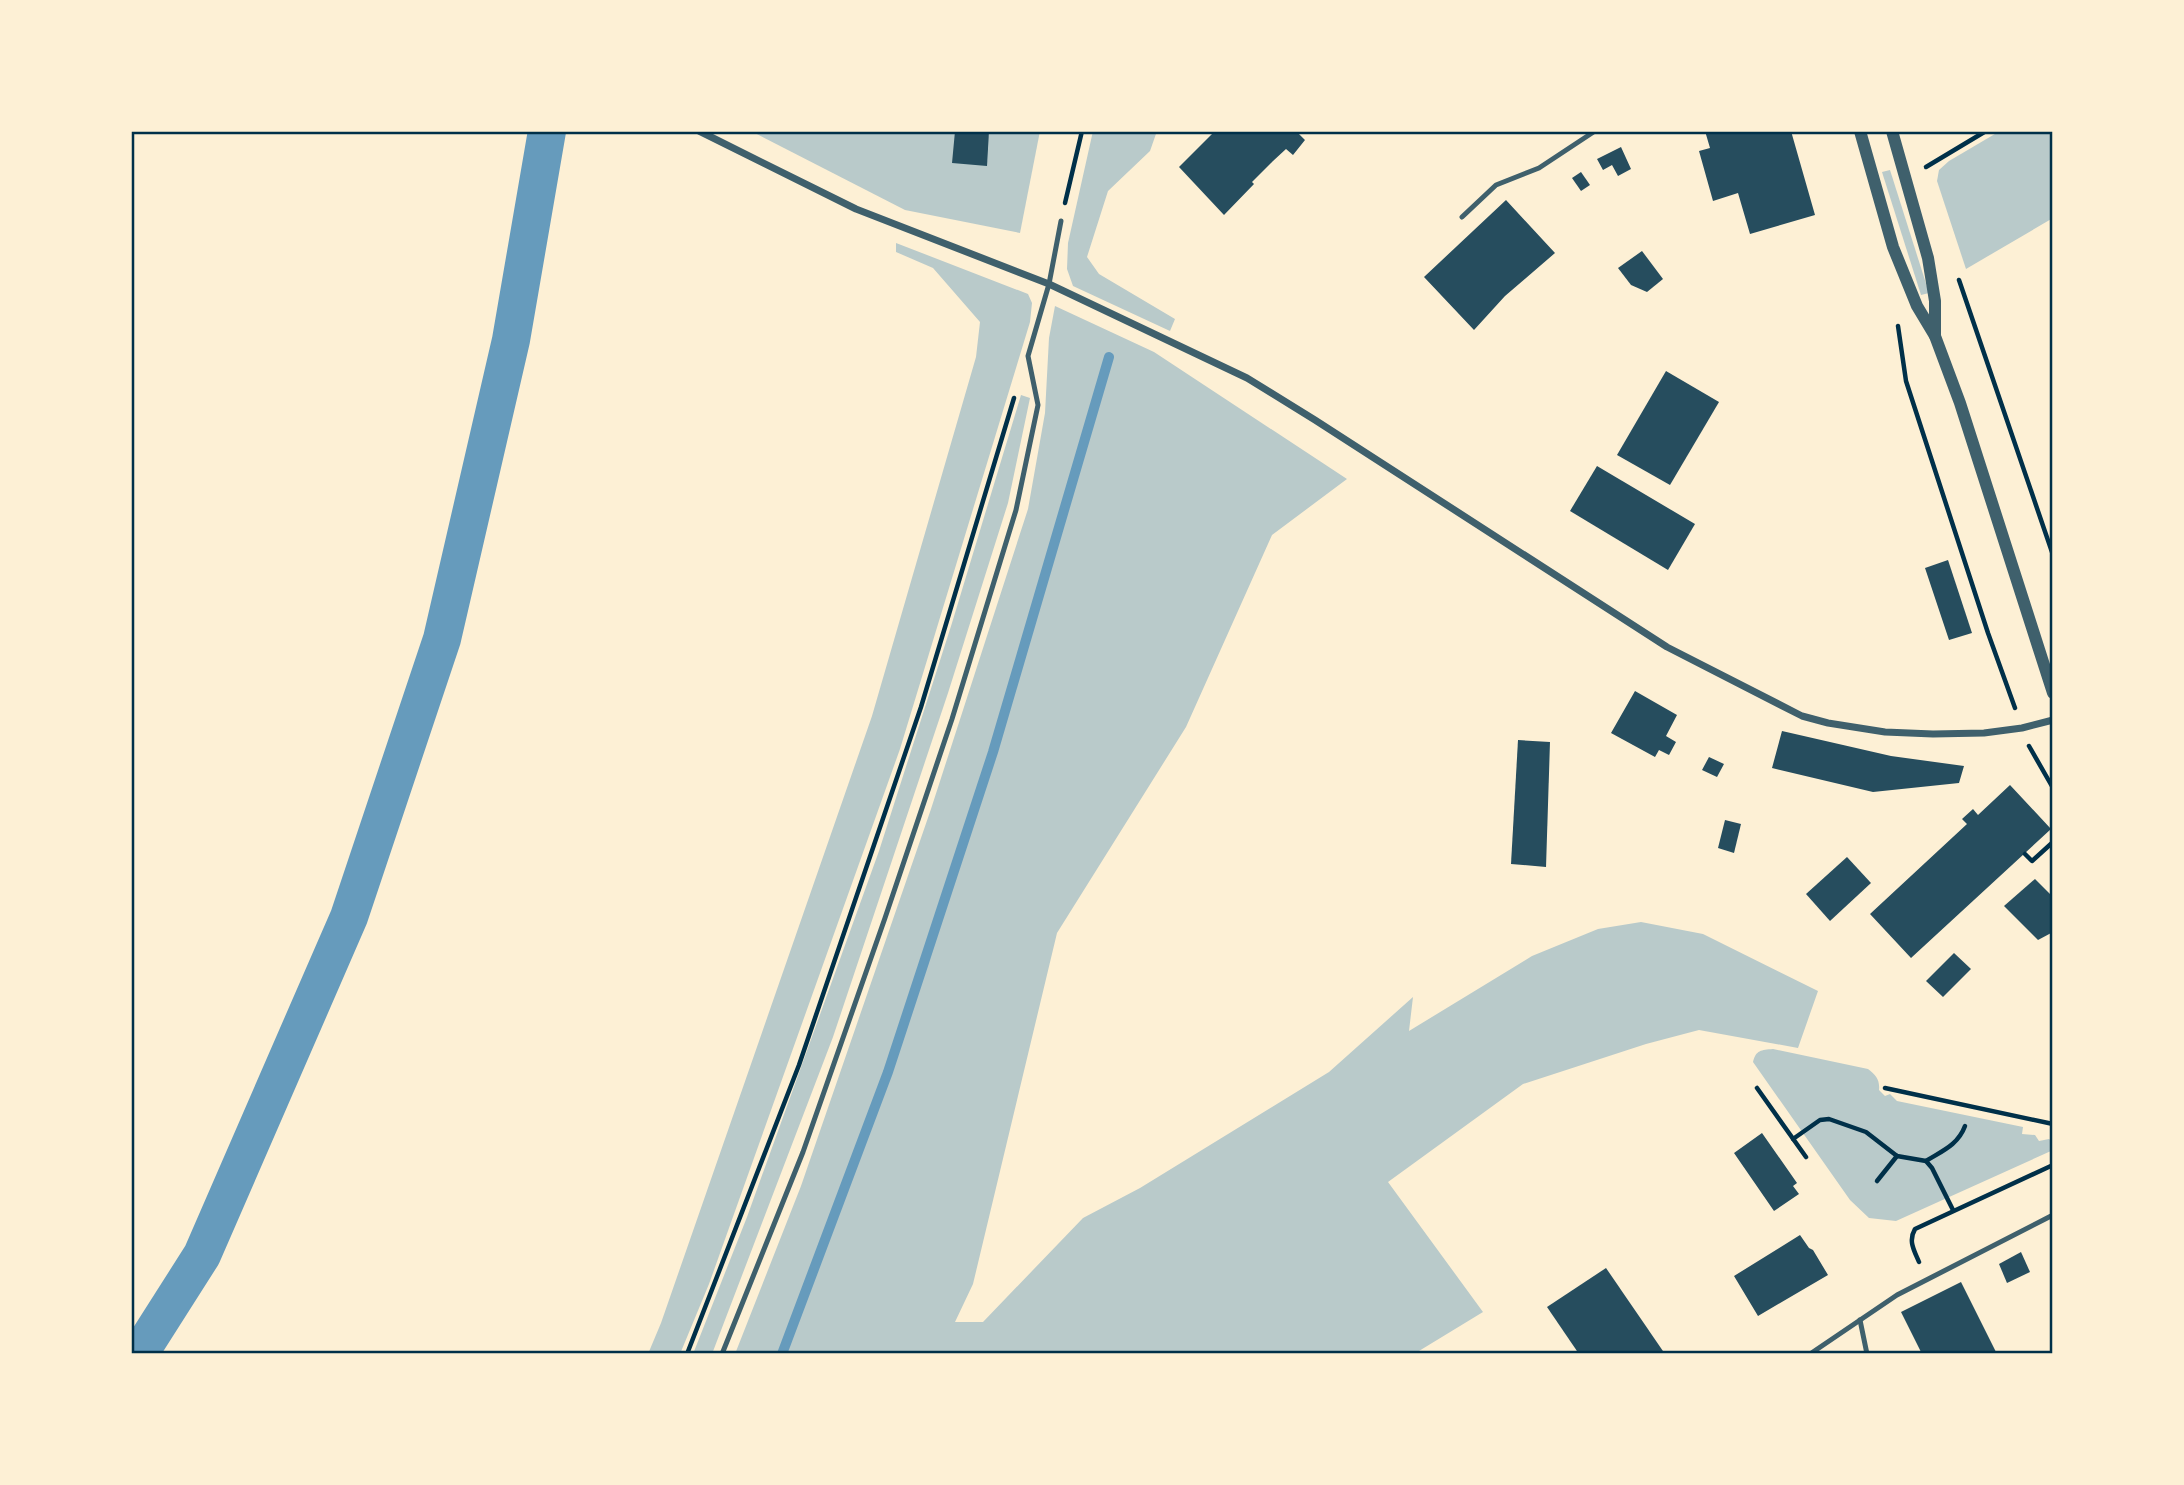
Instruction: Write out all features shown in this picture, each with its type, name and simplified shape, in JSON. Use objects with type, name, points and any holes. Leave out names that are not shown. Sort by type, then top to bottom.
[{"type":"street","points":[[699,131],[856,209],[1049,284],[1247,378],[1667,647],[1802,716],[1885,732],[1984,733],[2022,728],[2053,720]]},
{"type":"street","points":[[1860,131],[1892,247],[1917,306],[1935,336],[1960,403],[2053,693]]},
{"type":"street","points":[[1892,131],[1928,258],[1935,301],[1935,336]]},
{"type":"lane","points":[[1462,217],[1496,185],[1539,168],[1595,131]]},
{"type":"lane","points":[[722,1354],[803,1152],[885,918],[952,719],[1016,510],[1038,405],[1028,356],[1049,284],[1061,221]]},
{"type":"lane","points":[[1810,1354],[1897,1295],[2053,1215]]},
{"type":"lane","points":[[1860,1320],[1867,1354]]},
{"type":"path","points":[[1061,221],[1082,131]]},
{"type":"path","points":[[1922,170],[1986,131]]},
{"type":"path","points":[[1955,269],[2053,555]]},
{"type":"path","points":[[1897,317],[1906,381],[1988,633],[2029,745],[2053,788]]},
{"type":"path","points":[[687,1354],[799,1065],[894,787],[1028,356]]},
{"type":"path","points":[[2025,854],[2032,861],[2053,842]]},
{"type":"path","points":[[1757,1088],[1805,1157]]},
{"type":"path","points":[[1885,1088],[2053,1124]]},
{"type":"path","points":[[1793,1139],[1820,1120],[1829,1119],[1866,1132],[1897,1156],[1926,1161],[1953,1210]]},
{"type":"path","points":[[1926,1161],[1952,1145],[1961,1136],[1965,1126]]},
{"type":"path","points":[[1877,1181],[1897,1156]]},
{"type":"path","points":[[1928,1280],[1912,1247],[1911,1236],[1915,1229],[2053,1165]]},
{"type":"shaded area","points":[[751,131],[1040,131],[1020,233],[905,210]]},
{"type":"shaded area","points":[[1093,131],[1157,131],[1150,151],[1108,191],[1087,257],[1099,274],[1175,319],[1170,331],[1073,286],[1067,269],[1068,243]]},
{"type":"shaded area","points":[[2000,131],[2049,131],[2053,134],[2053,218],[1966,269],[1937,181],[1939,170],[1949,161]]},
{"type":"shaded area","points":[[1890,170],[1929,293],[1921,295],[1882,172]]},
{"type":"shaded area","points":[[896,243],[1028,294],[1032,303],[1030,322],[900,749],[709,1284],[680,1354],[648,1354],[872,716],[976,357],[980,322],[933,268],[896,252]]},
{"type":"shaded area","points":[[1055,306],[1154,352],[1347,479],[1272,535],[1186,727],[1057,933],[973,1284],[955,1322],[983,1322],[1083,1218],[1140,1188],[1329,1072],[1413,997],[1409,1031],[1532,956],[1598,929],[1641,922],[1703,934],[1818,991],[1798,1048],[1699,1030],[1646,1044],[1523,1084],[1388,1182],[1483,1312],[1414,1354],[735,1354],[801,1186],[931,809],[1028,509],[1045,413],[1049,338]]},
{"type":"shaded area","points":[[1021,395],[1030,398],[1008,503],[948,693],[833,1037],[712,1354],[693,1354],[747,1217],[879,851]]},
{"type":"shaded area","points":[[1773,1049],[1868,1069],[1877,1078],[1879,1090],[1885,1096],[1890,1094],[1897,1101],[2023,1127],[2022,1134],[2035,1135],[2039,1141],[2049,1139],[2053,1142],[2051,1151],[1896,1221],[1869,1218],[1850,1200],[1753,1062],[1760,1051]]},
{"type":"building","points":[[955,131],[989,131],[987,166],[952,163]]},
{"type":"building","points":[[1215,131],[1296,131],[1305,140],[1293,155],[1286,149],[1273,161],[1224,215],[1179,167]]},
{"type":"building","points":[[1705,131],[1791,131],[1815,215],[1750,234],[1738,193],[1713,201],[1699,151],[1710,148]]},
{"type":"building","points":[[1621,147],[1631,169],[1618,176],[1612,165],[1603,170],[1597,159]]},
{"type":"building","points":[[1581,172],[1590,185],[1581,191],[1572,178]]},
{"type":"building","points":[[1506,200],[1555,253],[1505,296],[1474,330],[1424,277]]},
{"type":"building","points":[[1642,251],[1663,279],[1647,292],[1631,285],[1618,268]]},
{"type":"building","points":[[1666,371],[1719,402],[1670,485],[1617,455]]},
{"type":"building","points":[[1597,466],[1695,524],[1668,570],[1570,511]]},
{"type":"building","points":[[1948,560],[1972,633],[1949,640],[1925,568]]},
{"type":"building","points":[[1635,691],[1677,715],[1666,736],[1676,742],[1669,755],[1659,750],[1655,757],[1611,733]]},
{"type":"building","points":[[1782,731],[1891,756],[1964,766],[1959,783],[1873,792],[1772,768]]},
{"type":"building","points":[[1518,740],[1550,742],[1546,867],[1511,864]]},
{"type":"building","points":[[1709,757],[1724,764],[1717,777],[1702,770]]},
{"type":"building","points":[[2010,785],[2051,829],[1911,958],[1870,914],[1967,824],[1962,819],[1973,809],[1978,815]]},
{"type":"building","points":[[1725,820],[1741,824],[1734,853],[1718,848]]},
{"type":"building","points":[[1847,857],[1871,883],[1830,921],[1806,894]]},
{"type":"building","points":[[2035,879],[2053,897],[2053,932],[2038,940],[2004,906]]},
{"type":"building","points":[[1954,953],[1971,969],[1943,997],[1926,981]]},
{"type":"building","points":[[1762,1133],[1797,1183],[1793,1186],[1799,1194],[1774,1211],[1734,1153]]},
{"type":"building","points":[[1800,1235],[1828,1275],[1758,1316],[1734,1276]]},
{"type":"building","points":[[2021,1252],[2030,1272],[2007,1283],[1999,1264]]},
{"type":"building","points":[[1606,1268],[1665,1354],[1579,1354],[1547,1307]]},
{"type":"building","points":[[1961,1282],[1997,1354],[1922,1354],[1901,1312]]},
{"type":"waterway","points":[[139,1354],[202,1255],[349,917],[442,639],[511,340],[547,131]]},
{"type":"waterway","points":[[782,1354],[888,1072],[993,752],[1109,357]]}]
